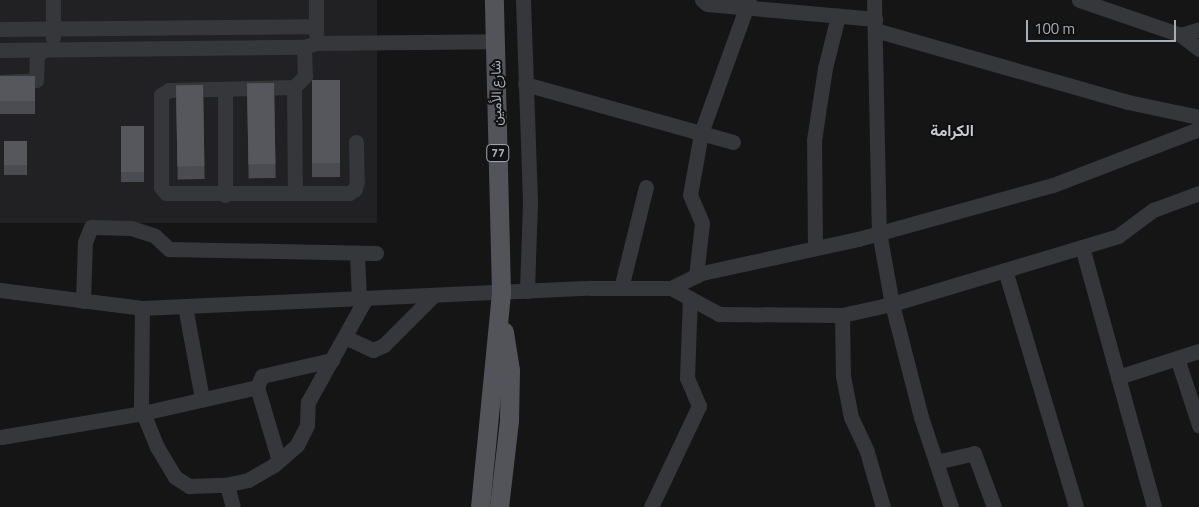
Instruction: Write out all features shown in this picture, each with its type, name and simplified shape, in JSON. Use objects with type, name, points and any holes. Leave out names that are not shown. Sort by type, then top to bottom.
[{"type":"main road","name":"شارع الأمين","points":[[494,0],[501,299],[510,370],[509,421],[499,507]]},
{"type":"main road","name":"شارع الأمين","points":[[480,507],[501,299]]},
{"type":"street","points":[[48,50],[53,29],[52,0]]},
{"type":"street","points":[[316,0],[316,26],[310,45],[305,76],[294,87],[169,90],[161,95],[159,107],[161,187],[166,193],[179,195],[348,192],[355,189],[356,142]]},
{"type":"street","points":[[523,0],[524,84],[530,204],[528,291]]},
{"type":"street","points":[[702,0],[706,4],[748,3],[838,16],[875,24],[1128,102],[1199,117]]},
{"type":"street","points":[[874,0],[879,232],[892,304],[936,462],[951,507]]},
{"type":"street","points":[[1079,0],[1181,36],[1199,49]]},
{"type":"street","points":[[696,276],[702,223],[690,194],[701,133],[748,3]]},
{"type":"street","points":[[815,248],[814,140],[825,68],[838,16]]},
{"type":"street","points":[[0,29],[316,26]]},
{"type":"street","points":[[1181,36],[1199,29]]},
{"type":"street","points":[[0,50],[495,41]]},
{"type":"street","points":[[0,82],[36,80],[37,55],[48,50]]},
{"type":"street","points":[[524,84],[733,142]]},
{"type":"street","points":[[294,87],[295,193]]},
{"type":"street","points":[[225,89],[225,194]]},
{"type":"street","points":[[0,290],[142,308],[434,296],[501,299],[528,291],[672,288],[696,276],[879,232],[1052,185],[1199,129]]},
{"type":"street","points":[[621,288],[646,187]]},
{"type":"street","points":[[672,288],[719,314],[842,315],[892,304],[1118,236],[1153,210],[1199,193]]},
{"type":"street","points":[[83,301],[85,242],[91,227],[131,228],[155,236],[169,249],[376,253]]},
{"type":"street","points":[[1082,247],[1154,507]]},
{"type":"street","points":[[142,308],[143,413],[156,447],[176,477],[189,486],[227,485],[248,480],[278,462],[298,445],[307,426],[308,402],[346,337],[362,298],[357,254]]},
{"type":"street","points":[[1004,270],[1076,507]]},
{"type":"street","points":[[346,337],[373,350],[384,345],[434,296]]},
{"type":"street","points":[[651,507],[699,406],[687,378],[690,298]]},
{"type":"street","points":[[185,306],[202,399]]},
{"type":"street","points":[[842,315],[843,376],[851,417],[868,452],[883,507]]},
{"type":"street","points":[[1118,377],[1199,351]]},
{"type":"street","points":[[1177,358],[1199,425]]},
{"type":"street","points":[[278,462],[257,387],[262,376],[332,360]]},
{"type":"street","points":[[1,437],[143,413],[257,387]]},
{"type":"street","points":[[936,462],[974,453],[994,507]]},
{"type":"street","points":[[227,485],[232,507]]},
{"type":"shaded area","points":[[0,0],[377,0],[377,223],[0,223]]},
{"type":"building","points":[[0,76],[35,76],[35,101],[0,101]]},
{"type":"building","points":[[312,80],[340,80],[340,163],[312,163]]},
{"type":"building","points":[[247,83],[274,83],[275,164],[248,164]]},
{"type":"building","points":[[176,85],[203,85],[204,166],[177,166]]},
{"type":"building","points":[[121,126],[144,126],[144,172],[121,172]]},
{"type":"building","points":[[4,141],[27,141],[27,165],[4,165]]},
{"type":"district","name":"الكرامة","points":[[952,130]]}]
